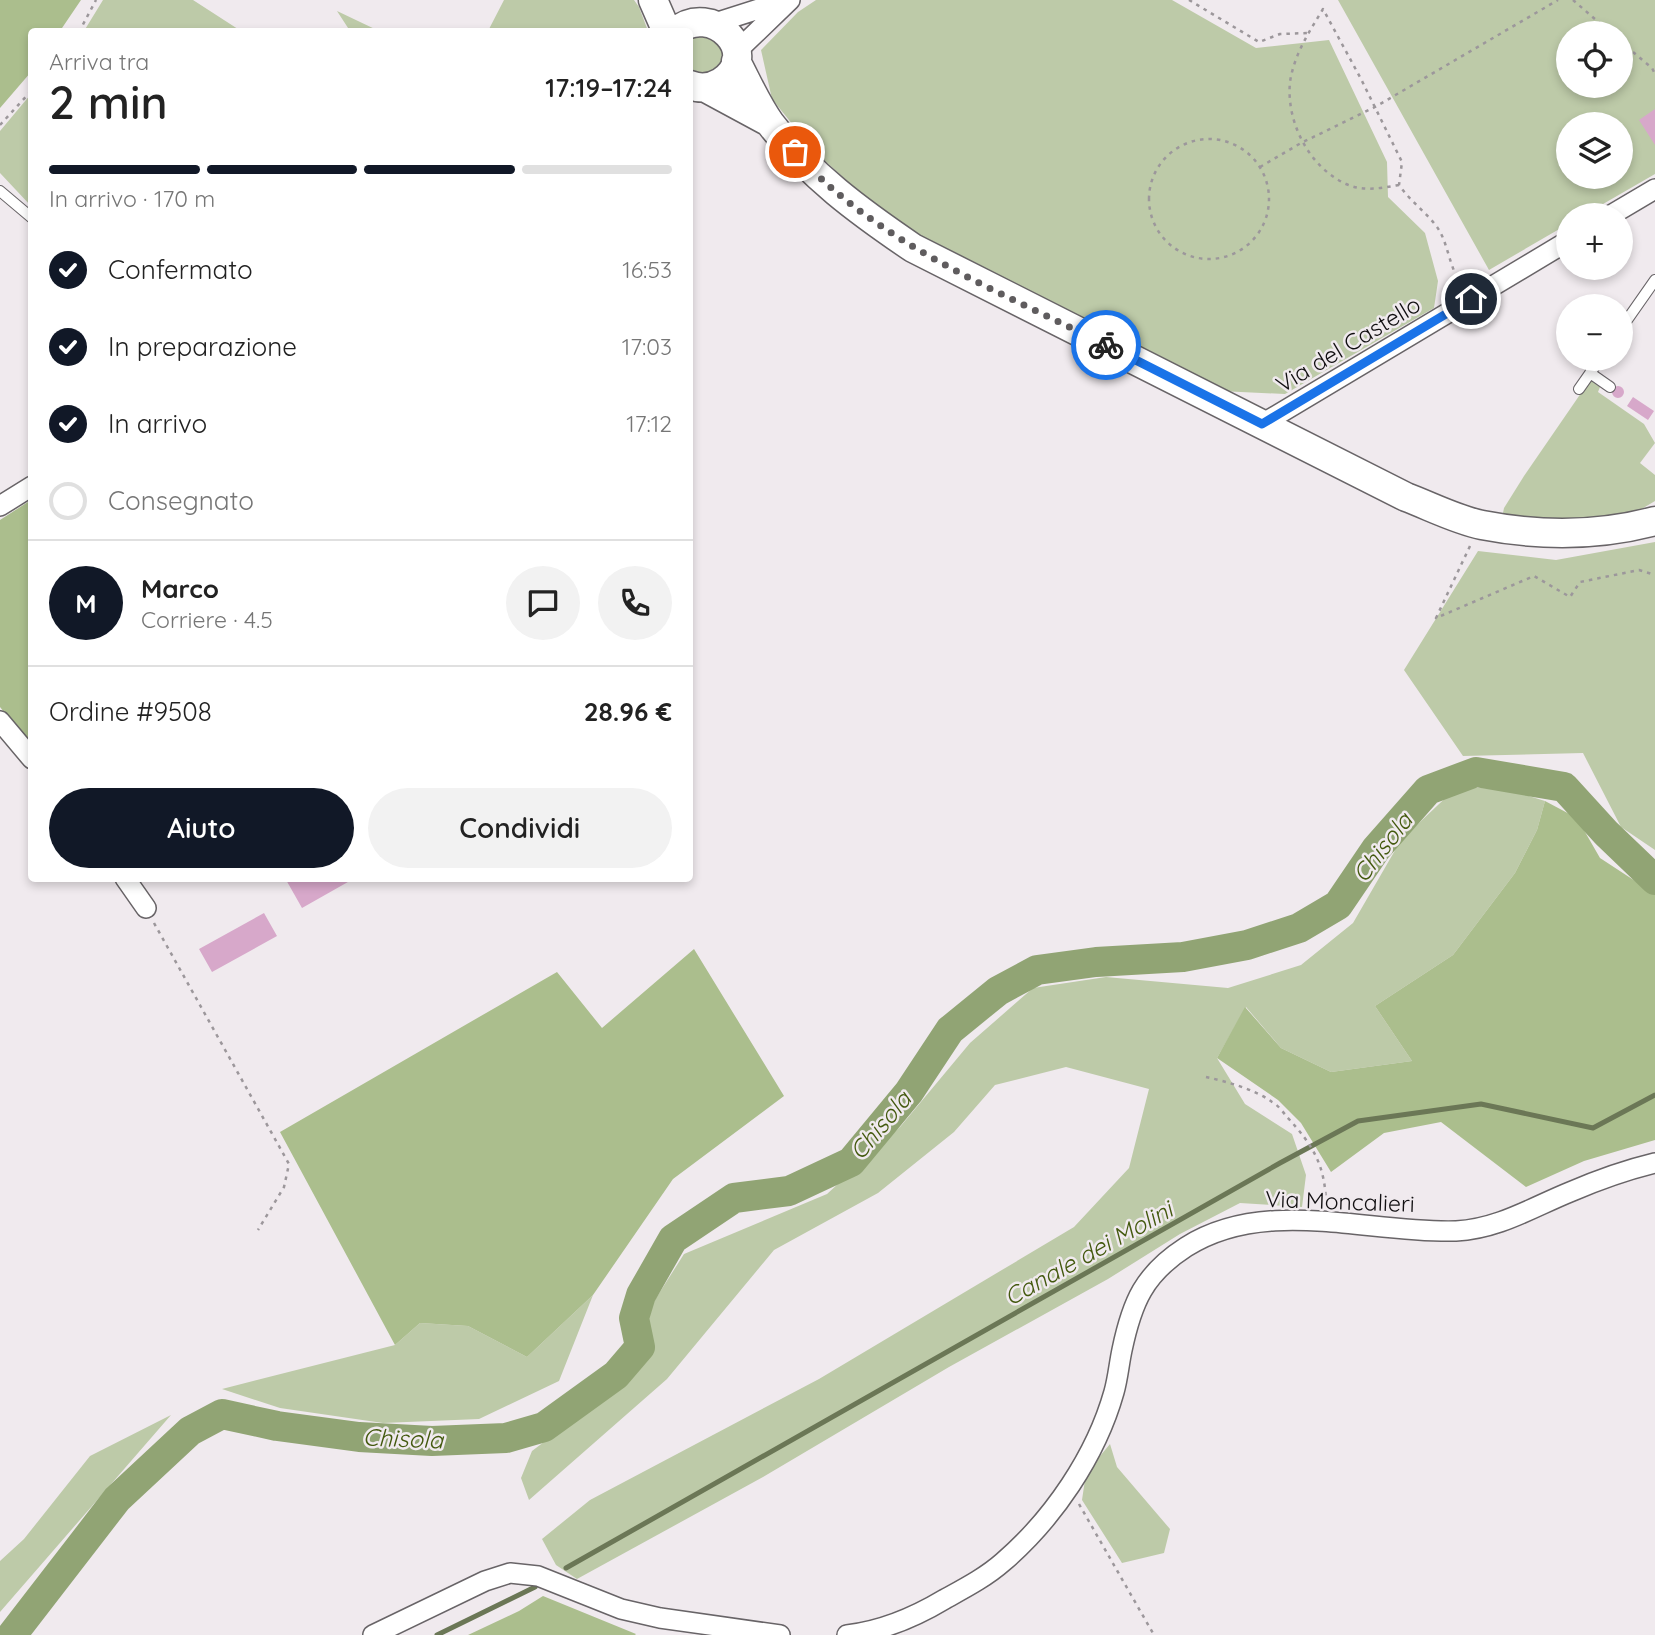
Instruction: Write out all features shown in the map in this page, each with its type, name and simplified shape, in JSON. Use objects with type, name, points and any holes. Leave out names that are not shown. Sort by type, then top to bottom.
[{"type":"street","points":[[653,0],[665,28]]},
{"type":"street","points":[[672,0],[696,24],[728,29],[734,39],[736,56],[769,122],[808,167],[849,203],[913,248],[1406,497],[1480,525],[1554,534],[1631,528],[1655,521]]},
{"type":"street","points":[[696,24],[789,0]]},
{"type":"street","points":[[698,86],[725,79],[736,56],[789,0]]},
{"type":"street","points":[[698,86],[769,122]]},
{"type":"street","points":[[1631,203],[1655,189]]},
{"type":"street","name":"Via del Castello","points":[[1262,424],[1556,248]]},
{"type":"street","points":[[0,506],[28,488]]},
{"type":"street","points":[[0,721],[28,754]]},
{"type":"street","points":[[128,882],[146,908]]},
{"type":"street","name":"Via Moncalieri","points":[[847,1635],[867,1633],[916,1616],[964,1589],[1002,1563],[1034,1532],[1069,1487],[1095,1440],[1114,1391],[1133,1304],[1155,1270],[1187,1246],[1218,1231],[1255,1222],[1327,1220],[1457,1231],[1480,1227],[1502,1223],[1570,1191],[1628,1169],[1655,1163]]},
{"type":"street","points":[[373,1635],[485,1581],[510,1573],[538,1576],[621,1609],[660,1618],[780,1635]]},
{"type":"lane","points":[[0,191],[28,215]]},
{"type":"lane","points":[[1633,311],[1655,280]]},
{"type":"lane","points":[[1579,389],[1590,373],[1610,387]]},
{"type":"path","points":[[81,28],[96,0]]},
{"type":"path","points":[[1189,0],[1259,42],[1280,34],[1308,33]]},
{"type":"path","points":[[1260,167],[1301,142],[1375,107],[1558,0]]},
{"type":"path","points":[[1573,0],[1597,21]]},
{"type":"path","points":[[1399,185],[1370,190],[1347,185],[1326,172],[1301,142],[1292,115],[1290,82],[1301,46],[1322,9],[1402,162],[1399,185],[1409,201],[1438,228],[1454,274],[1471,299]]},
{"type":"path","points":[[1633,52],[1652,68],[1655,74]]},
{"type":"path","points":[[0,125],[28,94]]},
{"type":"path","points":[[1209,139],[1229,142],[1247,152],[1260,167],[1268,191],[1267,216],[1254,238],[1234,254],[1218,259],[1201,259],[1185,254],[1168,243],[1156,226],[1150,207],[1150,187],[1158,168],[1171,153],[1189,143],[1209,139]]},
{"type":"path","points":[[1480,525],[1436,618],[1534,576],[1570,597],[1580,582],[1639,570],[1655,575]]},
{"type":"path","points":[[146,908],[289,1164],[284,1187],[258,1230]]},
{"type":"path","points":[[1206,1077],[1230,1083],[1272,1102],[1305,1136],[1316,1154],[1326,1180],[1327,1220]]},
{"type":"path","points":[[1069,1487],[1154,1635]]},
{"type":"green space","points":[[0,0],[81,0],[62,28],[28,28],[28,75],[0,108]]},
{"type":"green space","points":[[103,0],[193,0],[236,28],[86,28]]},
{"type":"green space","points":[[504,0],[634,0],[647,28],[490,28]]},
{"type":"green space","points":[[816,0],[1172,0],[1256,48],[1329,40],[1387,162],[1388,197],[1425,233],[1438,281],[1434,308],[1285,394],[1220,391],[895,224],[814,151],[772,99],[761,50],[798,12]]},
{"type":"green space","points":[[1338,0],[1655,0],[1655,174],[1633,187],[1633,112],[1556,112],[1556,189],[1629,189],[1605,203],[1556,203],[1556,231],[1489,270]]},
{"type":"green space","points":[[337,11],[373,28],[348,28]]},
{"type":"green space","points":[[709,34],[723,50],[718,67],[702,76],[693,73],[693,36]]},
{"type":"green space","points":[[28,98],[28,203],[0,173],[0,131]]},
{"type":"green space","points":[[1590,380],[1600,387],[1598,392],[1644,424],[1655,443],[1640,463],[1655,475],[1655,501],[1628,517],[1555,524],[1502,518],[1504,508],[1524,476]]},
{"type":"green space","points":[[28,502],[28,742],[0,707],[0,520]]},
{"type":"green space","points":[[1655,542],[1655,850],[1621,827],[1583,753],[1463,756],[1404,670],[1478,551],[1556,560]]},
{"type":"green space","points":[[1457,787],[1506,789],[1545,801],[1537,830],[1515,873],[1453,955],[1375,1006],[1412,1061],[1331,1072],[1281,1048],[1246,1007],[1217,1058],[1245,1104],[1292,1134],[1306,1175],[1302,1207],[1240,1203],[1180,1234],[1108,1279],[949,1367],[763,1477],[577,1579],[556,1565],[542,1539],[590,1500],[819,1379],[1074,1227],[1129,1168],[1149,1089],[1066,1067],[995,1085],[954,1132],[878,1193],[774,1250],[667,1379],[529,1500],[521,1478],[532,1451],[626,1380],[648,1350],[646,1314],[684,1254],[827,1194],[900,1127],[970,1043],[1033,988],[1106,977],[1228,988],[1301,965],[1353,923],[1401,840]]},
{"type":"green space","points":[[1545,801],[1577,818],[1600,858],[1655,894],[1655,1140],[1584,1161],[1526,1187],[1441,1122],[1384,1133],[1331,1172],[1301,1123],[1278,1100],[1217,1058],[1245,1007],[1281,1048],[1331,1072],[1412,1061],[1375,1006],[1453,955],[1515,873],[1537,830]]},
{"type":"green space","points":[[694,949],[784,1096],[673,1179],[593,1295],[527,1357],[468,1326],[420,1323],[395,1345],[280,1132],[557,972],[602,1028]]},
{"type":"green space","points":[[593,1295],[559,1381],[479,1419],[383,1423],[280,1408],[222,1389],[395,1345],[420,1323],[468,1326],[527,1357]]},
{"type":"green space","points":[[171,1415],[0,1612],[0,1561],[24,1539],[90,1456]]},
{"type":"green space","points":[[1110,1444],[1117,1467],[1170,1529],[1164,1553],[1122,1563],[1082,1500],[1086,1473]]},
{"type":"green space","points":[[543,1596],[636,1634],[468,1635],[519,1611]]},
{"type":"building","points":[[1655,109],[1655,145],[1639,120]]},
{"type":"building","points":[[1618,386],[1624,392],[1618,398],[1612,392]]},
{"type":"building","points":[[1633,397],[1654,411],[1648,420],[1627,406]]},
{"type":"building","points":[[287,882],[348,882],[302,908]]},
{"type":"building","points":[[264,913],[277,936],[212,972],[199,949]]},
{"type":"waterway","name":"Chisola","points":[[12,1635],[117,1499],[190,1431],[222,1414],[277,1426],[359,1437],[432,1441],[506,1438],[544,1427],[616,1375],[640,1347],[634,1318],[641,1295],[673,1239],[734,1198],[789,1191],[851,1162],[909,1092],[950,1030],[998,991],[1037,970],[1096,962],[1183,957],[1247,945],[1299,928],[1338,905],[1376,849],[1428,790],[1476,772],[1564,787],[1606,833],[1655,880]]},
{"type":"waterway","name":"Canale dei Molini","points":[[566,1568],[1358,1121],[1481,1104],[1593,1128],[1655,1095]]},
{"type":"waterway","name":"Canale dei Molini","points":[[437,1635],[535,1587]]},
{"type":"way so far","points":[[795,152],[808,167],[860,212],[913,248],[1106,345]]},
{"type":"route","points":[[1106,345],[1262,424],[1471,299]]}]
